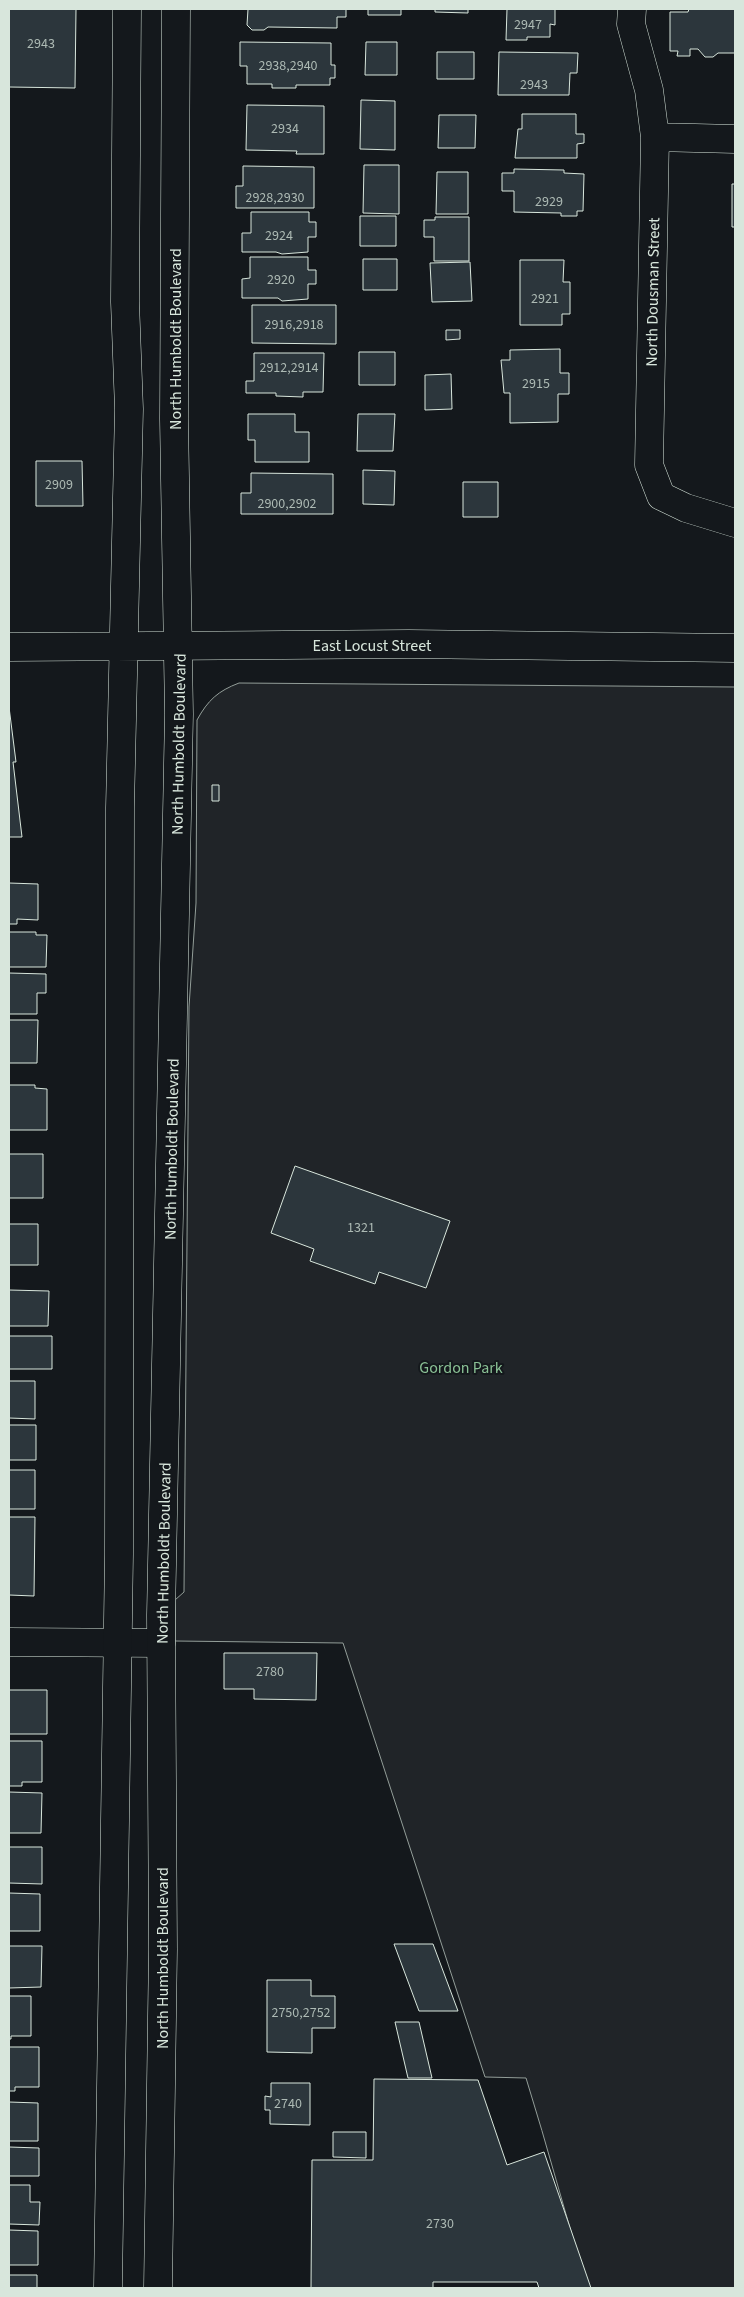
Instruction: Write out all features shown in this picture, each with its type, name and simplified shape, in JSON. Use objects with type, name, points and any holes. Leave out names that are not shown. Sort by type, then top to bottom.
[{"type":"main road","points":[[108,2288],[118,1642],[120,808],[129,409],[125,302],[127,9]]},
{"type":"main road","name":"North Humboldt Boulevard","points":[[158,2288],[163,1949],[161,1644],[179,646],[174,419],[176,9]]},
{"type":"main road","name":"North Dousman Street","points":[[632,9],[631,24],[649,90],[654,137],[649,465],[660,496],[686,508],[735,523]]},
{"type":"main road","points":[[654,137],[735,139]]},
{"type":"main road","name":"East Locust Street","points":[[9,647],[409,644],[735,648]]},
{"type":"main road","points":[[9,1642],[161,1644]]},
{"type":"green space","name":"Gordon Park","points":[[239,683],[735,687],[735,2288],[588,2288],[526,2078],[485,2077],[343,1643],[175,1641],[175,1600],[184,1592],[189,1007],[196,903],[197,720],[214,697],[225,689]]},
{"type":"building","points":[[9,9],[76,9],[75,88],[9,87]]},
{"type":"building","points":[[248,9],[346,9],[346,17],[337,17],[337,28],[268,27],[264,30],[252,30],[247,25]]},
{"type":"building","points":[[368,9],[401,9],[401,15],[368,15]]},
{"type":"building","points":[[435,9],[468,9],[468,13],[435,12]]},
{"type":"building","points":[[507,9],[555,9],[555,25],[550,24],[550,37],[527,37],[527,40],[506,40]]},
{"type":"building","points":[[689,9],[735,9],[735,53],[718,53],[713,57],[705,57],[698,49],[690,49],[690,56],[677,56],[678,51],[670,51],[670,12],[688,12]]},
{"type":"building","points":[[240,42],[331,43],[331,65],[335,65],[335,78],[330,78],[330,85],[296,85],[296,88],[272,88],[272,84],[247,84],[247,66],[240,66]]},
{"type":"building","points":[[366,42],[397,42],[397,75],[365,75]]},
{"type":"building","points":[[437,52],[474,52],[474,79],[437,79]]},
{"type":"building","points":[[499,52],[578,53],[577,73],[570,73],[569,95],[498,95]]},
{"type":"building","points":[[361,100],[395,101],[395,150],[360,149]]},
{"type":"building","points":[[247,105],[324,106],[324,154],[296,154],[297,151],[246,150]]},
{"type":"building","points":[[522,114],[576,114],[576,134],[584,134],[584,143],[577,144],[577,158],[515,158],[518,129],[522,129]]},
{"type":"building","points":[[439,115],[476,115],[475,148],[438,148]]},
{"type":"building","points":[[364,165],[399,165],[399,214],[363,213]]},
{"type":"building","points":[[243,166],[314,167],[314,208],[236,208],[236,186],[243,186]]},
{"type":"building","points":[[514,169],[564,170],[564,173],[584,174],[583,211],[577,211],[577,216],[561,216],[561,213],[514,212],[514,191],[502,191],[502,173],[514,173]]},
{"type":"building","points":[[437,172],[468,172],[468,214],[436,214]]},
{"type":"building","points":[[732,184],[735,184],[735,227],[732,227]]},
{"type":"building","points":[[251,212],[309,212],[309,222],[316,222],[316,237],[308,237],[308,252],[282,254],[276,252],[242,252],[242,233],[251,233]]},
{"type":"building","points":[[360,216],[396,216],[396,246],[360,246]]},
{"type":"building","points":[[435,217],[469,217],[469,261],[434,261],[434,237],[424,237],[424,220],[435,220]]},
{"type":"building","points":[[250,257],[308,257],[308,270],[316,270],[316,284],[308,284],[308,299],[282,301],[278,298],[242,298],[242,279],[250,278]]},
{"type":"building","points":[[363,259],[397,259],[397,290],[363,290]]},
{"type":"building","points":[[520,260],[564,260],[563,282],[570,282],[570,314],[562,314],[562,325],[520,325]]},
{"type":"building","points":[[470,262],[472,301],[432,302],[430,263]]},
{"type":"building","points":[[252,305],[336,305],[336,344],[252,343]]},
{"type":"building","points":[[446,330],[460,330],[460,339],[446,340]]},
{"type":"building","points":[[560,349],[560,373],[569,373],[569,394],[558,394],[558,422],[510,423],[510,393],[504,393],[501,360],[510,360],[510,350]]},
{"type":"building","points":[[359,352],[395,352],[395,385],[359,385]]},
{"type":"building","points":[[254,353],[324,353],[323,392],[303,392],[303,397],[276,396],[276,393],[246,393],[246,381],[254,381]]},
{"type":"building","points":[[451,374],[452,409],[425,410],[425,375]]},
{"type":"building","points":[[248,414],[295,414],[295,432],[309,432],[309,462],[255,462],[255,440],[248,440]]},
{"type":"building","points":[[358,414],[395,414],[393,451],[357,451]]},
{"type":"building","points":[[36,461],[82,461],[83,506],[36,506]]},
{"type":"building","points":[[363,470],[395,471],[394,505],[363,504]]},
{"type":"building","points":[[251,473],[333,474],[333,514],[241,514],[241,493],[251,493]]},
{"type":"building","points":[[463,482],[498,482],[498,517],[463,517]]},
{"type":"building","points":[[9,707],[16,762],[13,762],[22,837],[9,837]]},
{"type":"building","points":[[212,785],[219,785],[219,801],[212,801]]},
{"type":"building","points":[[9,883],[38,884],[38,920],[17,919],[17,924],[9,924]]},
{"type":"building","points":[[9,932],[36,932],[36,935],[47,935],[46,967],[9,967]]},
{"type":"building","points":[[9,973],[46,974],[46,993],[37,993],[37,1014],[9,1014]]},
{"type":"building","points":[[9,1020],[38,1020],[37,1063],[9,1063]]},
{"type":"building","points":[[9,1085],[35,1085],[35,1088],[47,1089],[47,1130],[9,1130]]},
{"type":"building","points":[[9,1154],[43,1154],[43,1198],[9,1198]]},
{"type":"building","points":[[295,1166],[450,1221],[426,1288],[379,1272],[375,1284],[310,1261],[314,1249],[271,1233]]},
{"type":"building","points":[[9,1224],[38,1224],[38,1265],[9,1265]]},
{"type":"building","points":[[9,1290],[49,1291],[48,1326],[9,1326]]},
{"type":"building","points":[[9,1336],[52,1336],[52,1369],[9,1369]]},
{"type":"building","points":[[9,1381],[35,1381],[35,1419],[9,1418]]},
{"type":"building","points":[[9,1425],[36,1425],[36,1460],[9,1460]]},
{"type":"building","points":[[9,1470],[35,1470],[35,1509],[9,1509]]},
{"type":"building","points":[[9,1517],[35,1517],[34,1596],[9,1595]]},
{"type":"building","points":[[224,1653],[317,1653],[316,1700],[254,1699],[254,1689],[224,1689]]},
{"type":"building","points":[[9,1690],[47,1690],[47,1734],[9,1734]]},
{"type":"building","points":[[9,1741],[42,1741],[42,1782],[22,1782],[22,1786],[9,1786]]},
{"type":"building","points":[[9,1792],[42,1793],[41,1833],[9,1833]]},
{"type":"building","points":[[9,1847],[42,1847],[42,1884],[9,1883]]},
{"type":"building","points":[[9,1893],[40,1894],[40,1931],[9,1931]]},
{"type":"building","points":[[394,1944],[433,1944],[458,2011],[419,2011]]},
{"type":"building","points":[[9,1946],[42,1946],[41,1987],[9,1988]]},
{"type":"building","points":[[267,1980],[311,1980],[311,1996],[335,1996],[335,2028],[312,2028],[312,2053],[267,2052]]},
{"type":"building","points":[[9,1996],[31,1996],[31,2036],[11,2036],[11,2039],[9,2039]]},
{"type":"building","points":[[395,2022],[419,2022],[432,2078],[408,2078]]},
{"type":"building","points":[[9,2047],[39,2047],[39,2087],[15,2087],[15,2091],[9,2091]]},
{"type":"building","points":[[374,2079],[478,2080],[507,2165],[544,2152],[591,2288],[539,2288],[537,2282],[433,2282],[433,2288],[311,2288],[312,2160],[373,2160]]},
{"type":"building","points":[[271,2083],[310,2083],[310,2125],[270,2124],[270,2110],[265,2110],[265,2096],[271,2097]]},
{"type":"building","points":[[9,2102],[38,2103],[38,2141],[9,2141]]},
{"type":"building","points":[[333,2132],[366,2132],[366,2158],[333,2157]]},
{"type":"building","points":[[9,2147],[39,2148],[39,2176],[9,2176]]},
{"type":"building","points":[[9,2185],[30,2185],[30,2202],[40,2202],[39,2225],[9,2224]]},
{"type":"building","points":[[9,2230],[38,2231],[38,2265],[9,2265]]},
{"type":"building","points":[[9,2275],[37,2275],[37,2288],[9,2288]]}]
